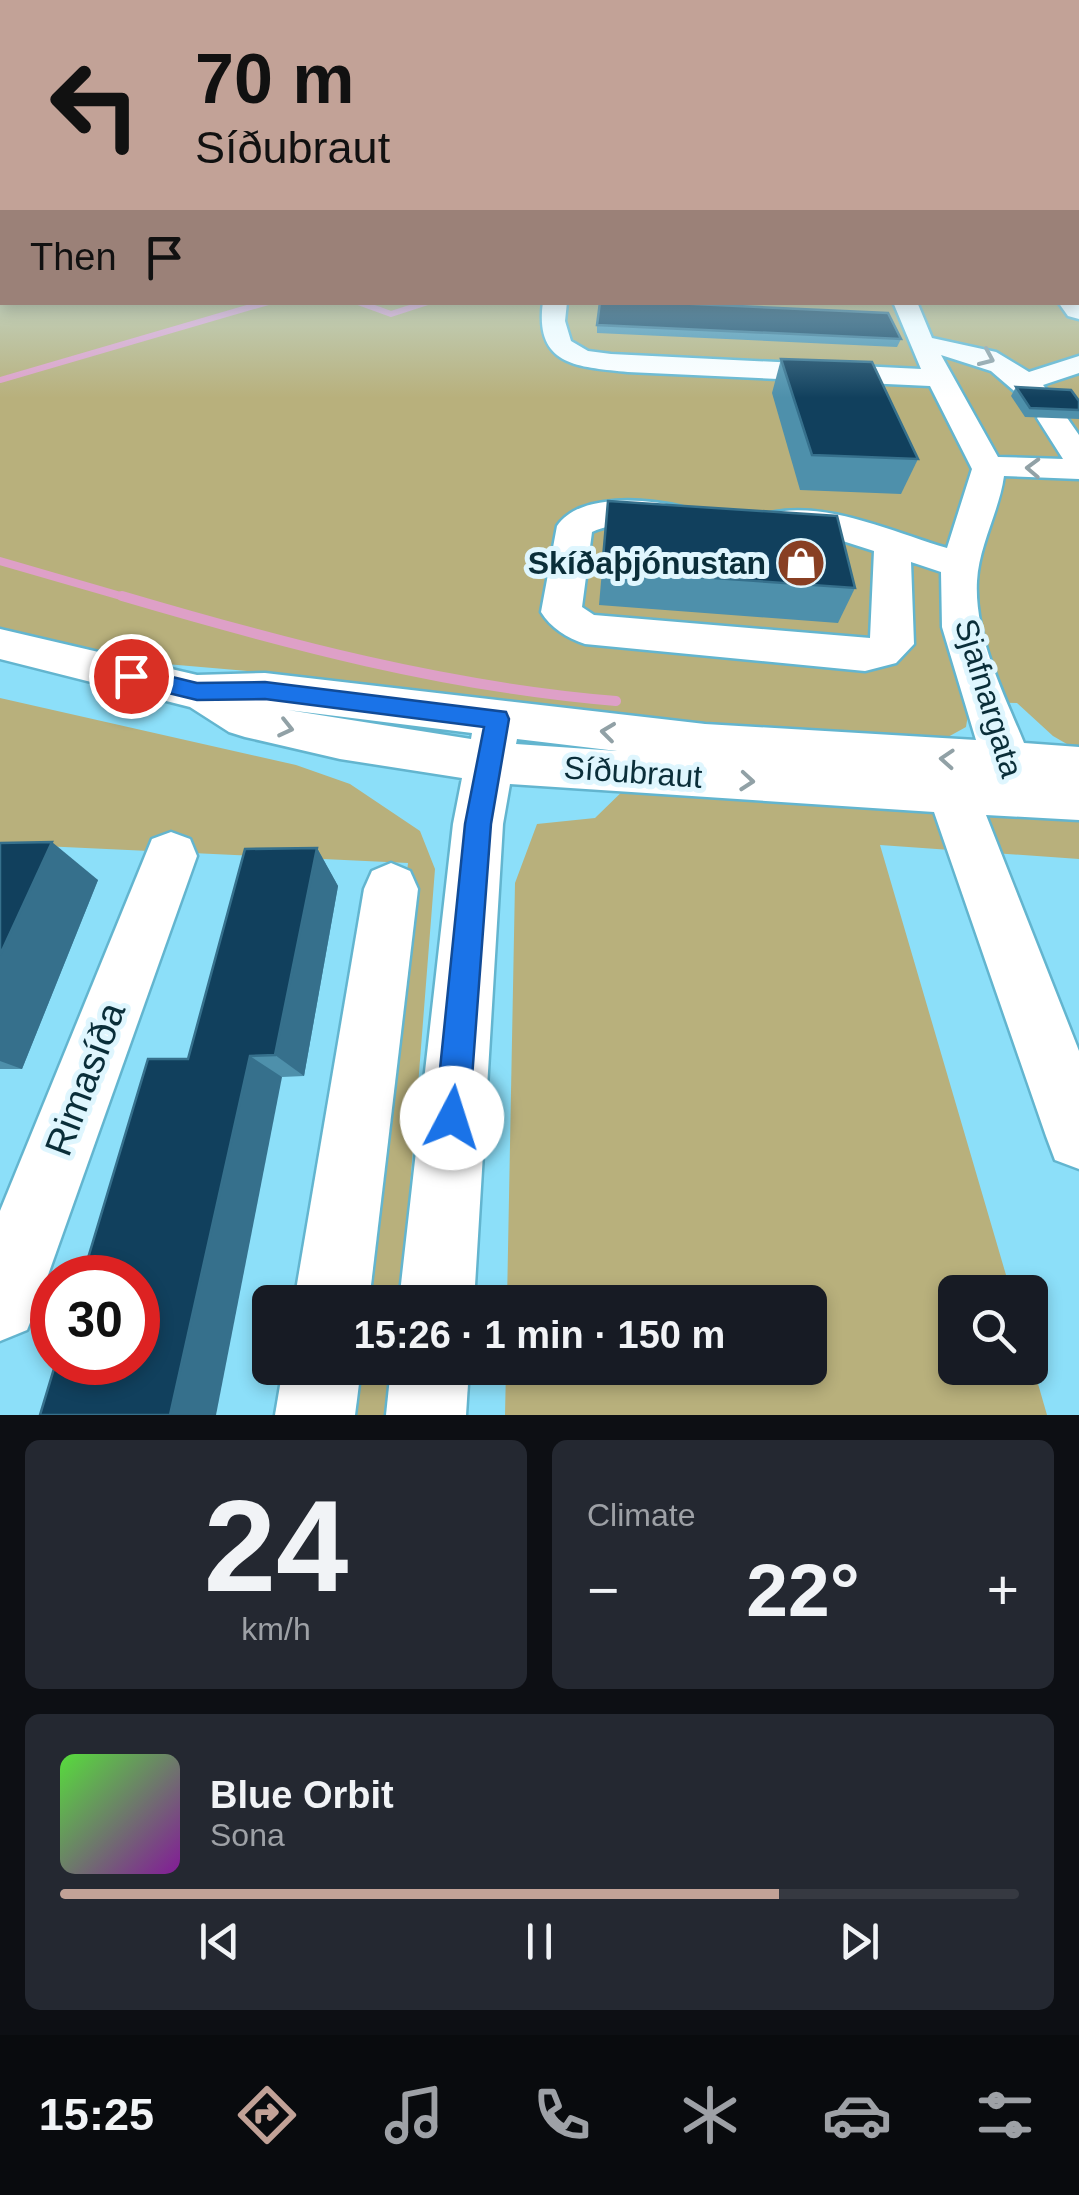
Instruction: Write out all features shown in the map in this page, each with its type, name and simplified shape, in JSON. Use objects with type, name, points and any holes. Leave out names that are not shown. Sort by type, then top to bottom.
[{"type":"street","points":[[554,305],[550,326],[564,349],[582,358],[634,350],[844,363],[932,362],[971,352],[1006,367],[1039,399],[1079,460]]},
{"type":"street","points":[[906,305],[986,466],[1079,469]]},
{"type":"street","points":[[844,363],[886,354]]},
{"type":"street","points":[[1039,399],[1079,364]]},
{"type":"street","name":"Sjafnargata","points":[[986,466],[986,491],[957,586],[966,638],[1014,779]]},
{"type":"street","points":[[892,545],[893,644],[882,652],[865,654],[585,629],[562,612],[575,526],[606,512],[827,524],[961,565]]},
{"type":"street","name":"Síðubraut","points":[[0,644],[197,692],[245,719],[340,740],[705,743],[1014,779],[1079,798]]},
{"type":"street","points":[[437,1285],[478,824],[494,740]]},
{"type":"street","name":"Síðubraut","points":[[494,740],[952,792],[1079,767]]},
{"type":"street","points":[[952,792],[1079,1136]]},
{"type":"street","name":"Rimasíða","points":[[0,1303],[171,856]]},
{"type":"street","points":[[334,1285],[392,890]]},
{"type":"street","points":[[315,1415],[319,1385]]},
{"type":"street","points":[[426,1415],[429,1385]]},
{"type":"shaded area","points":[[0,305],[1079,305],[1079,751],[1053,736],[1017,703],[970,702],[966,727],[937,743],[668,723],[295,675],[143,662],[0,627]]},
{"type":"shaded area","points":[[0,698],[296,765],[350,784],[420,831],[435,869],[402,1285],[360,1285],[408,863],[0,844]]},
{"type":"shaded area","points":[[632,782],[1079,806],[1079,859],[880,845],[1006,1275],[938,1275],[938,1385],[1038,1385],[1047,1415],[505,1415],[506,1385],[827,1385],[827,1285],[507,1285],[515,883],[537,824],[595,818]]},
{"type":"shaded area","points":[[348,1385],[395,1385],[392,1415],[345,1415]]},
{"type":"building","points":[[600,305],[716,305],[888,313],[901,339],[597,325]]},
{"type":"building","points":[[781,359],[872,362],[918,459],[812,455]]},
{"type":"building","points":[[1016,387],[1071,390],[1079,401],[1079,410],[1030,408]]},
{"type":"building","points":[[608,501],[837,516],[855,588],[602,570]]},
{"type":"building","points":[[52,842],[0,955],[0,843]]},
{"type":"building","points":[[317,848],[275,1055],[250,1056],[170,1415],[40,1415],[49,1385],[160,1385],[160,1255],[89,1255],[148,1059],[188,1059],[245,849]]},
{"type":"waterway","points":[[0,380],[258,305]]},
{"type":"waterway","points":[[366,305],[391,314],[419,305]]},
{"type":"waterway","points":[[0,561],[131,599]]},
{"type":"waterway","points":[[122,596],[366,661],[490,685],[616,701]]},
{"type":"place","name":"Skíðaþjónustan","points":[[801,563]]},
{"type":"route","points":[[131,676],[197,692],[265,690],[498,719],[478,824],[452,1118]]}]
